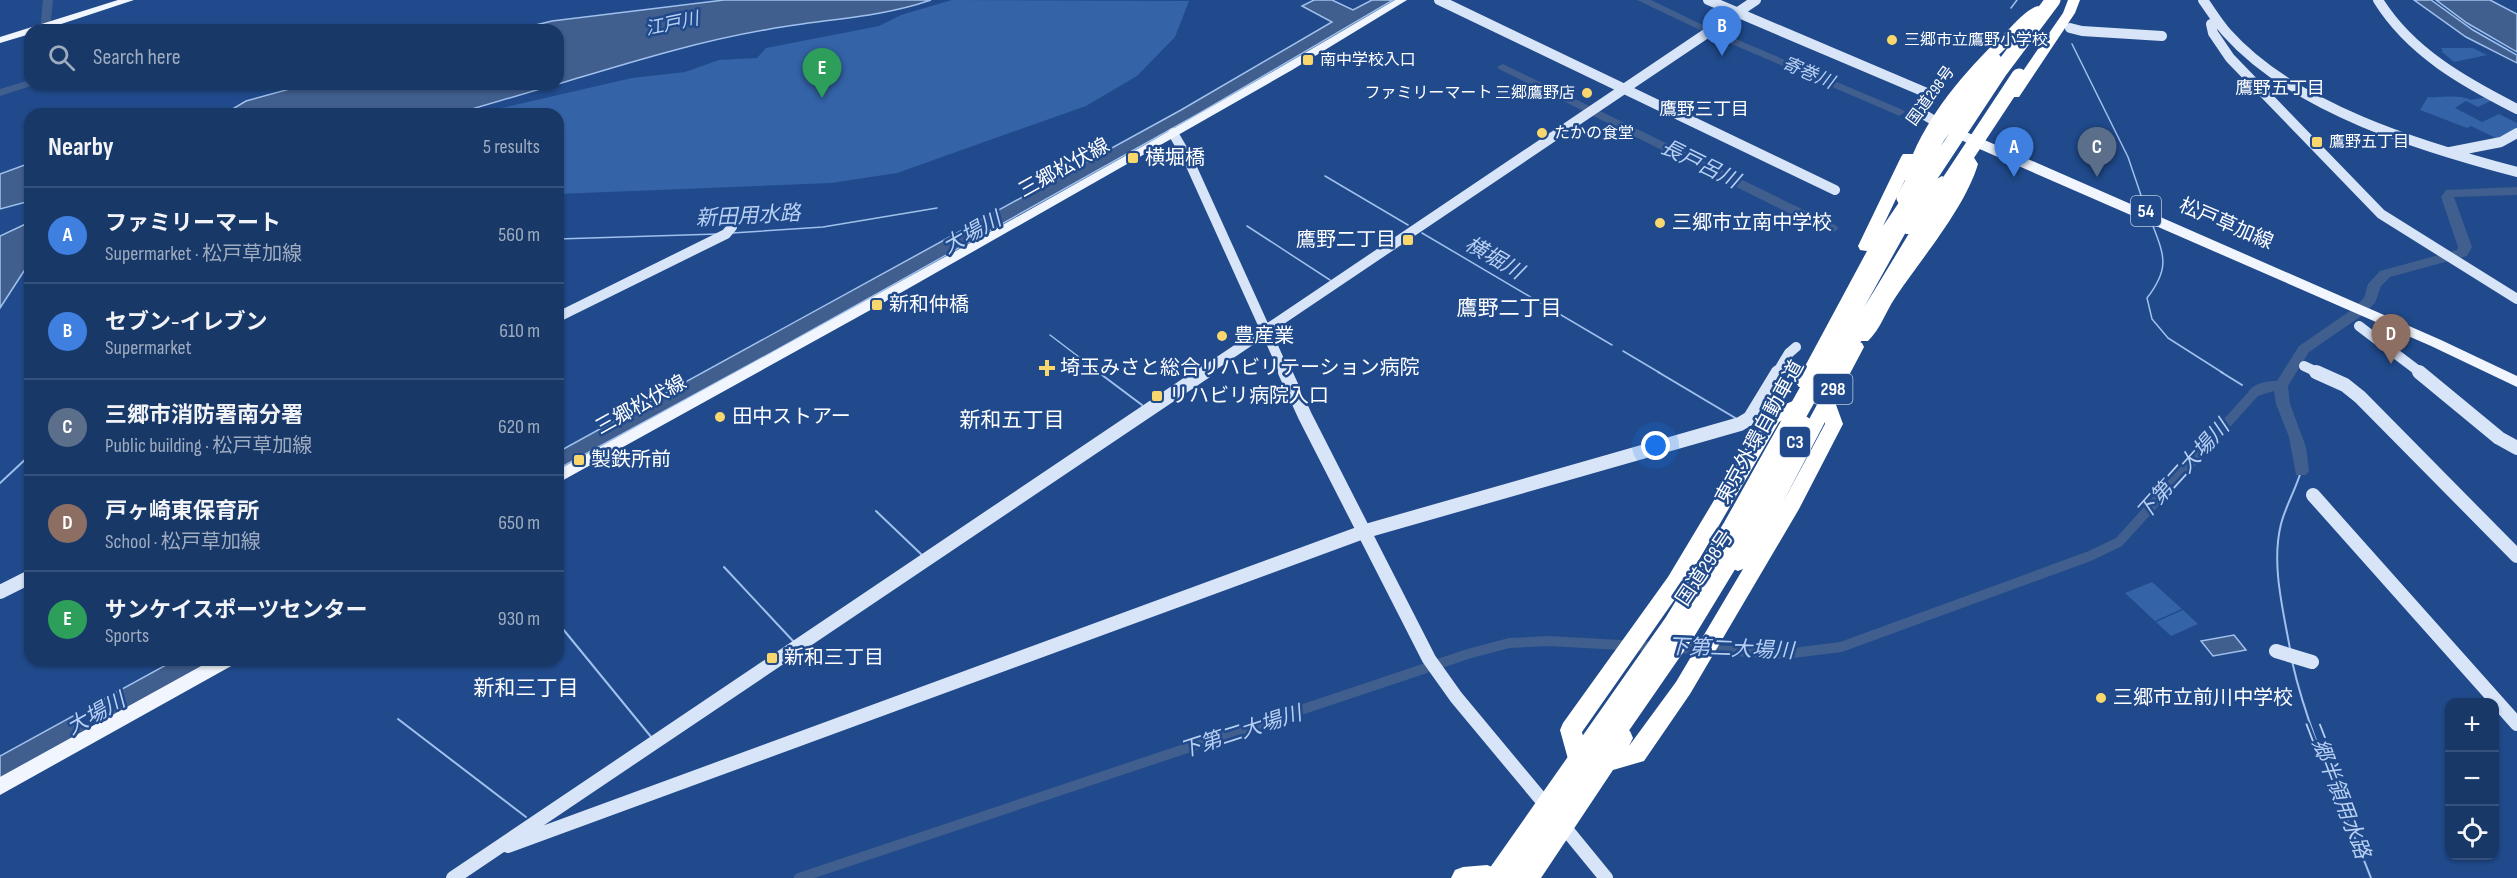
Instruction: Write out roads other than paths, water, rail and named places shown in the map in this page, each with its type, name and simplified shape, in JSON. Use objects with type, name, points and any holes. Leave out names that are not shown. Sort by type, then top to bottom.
[{"type":"highway","name":"東京外環自動車道","points":[[1489,877],[1674,623],[1733,527],[1919,193],[2000,72],[2053,0]]},
{"type":"highway","name":"東京外環自動車道","points":[[1528,876],[1687,629],[1746,532],[1823,398],[1885,266],[1925,195],[2007,74],[2063,0]]},
{"type":"highway","name":"298","points":[[1862,337],[1871,328],[1886,299],[1931,236],[1967,177],[1971,164],[1964,156],[1980,142],[2009,101],[2024,69],[2069,0]]},
{"type":"highway","name":"298","points":[[2024,69],[2068,13],[2074,0]]},
{"type":"highway","points":[[2009,101],[2018,99],[2088,0]]},
{"type":"highway","points":[[1879,264],[1881,252],[1918,169],[1971,88],[1997,60],[2038,3]]},
{"type":"highway","name":"国道298号","points":[[1911,196],[1912,171],[1919,151],[1958,93],[2038,3]]},
{"type":"highway","name":"298","points":[[1958,93],[1965,75],[2038,3]]},
{"type":"highway","points":[[1997,60],[2008,39]]},
{"type":"highway","points":[[1608,762],[1636,754],[1701,661],[1792,502],[1834,423],[1823,398],[1949,182],[2024,69]]},
{"type":"highway","name":"国道298号","points":[[1542,800],[1575,752],[1660,616],[1692,555],[1773,417],[1793,407],[1870,258],[1942,146]]},
{"type":"highway","points":[[1834,328],[1830,318],[1884,212],[1911,152],[1919,151]]},
{"type":"highway","name":"国道298号","points":[[1528,876],[1608,762],[1756,536],[1823,398],[1862,337],[1892,262],[1928,201],[1964,156]]},
{"type":"highway","points":[[1463,878],[1489,877],[1542,800]]},
{"type":"main road","points":[[51,24],[129,0]]},
{"type":"main road","name":"三郷松伏線","points":[[564,474],[1173,133],[1402,0]]},
{"type":"main road","points":[[0,40],[24,33]]},
{"type":"main road","name":"松戸草加線","points":[[1938,123],[2517,376]]},
{"type":"main road","name":"松戸草加線","points":[[2374,313],[2517,382]]},
{"type":"main road","points":[[0,787],[216,666]]},
{"type":"street","points":[[1439,0],[1836,190]]},
{"type":"street","points":[[1708,0],[1927,93],[1930,99],[1919,107],[1918,111],[1938,123]]},
{"type":"street","points":[[453,878],[1756,0]]},
{"type":"street","points":[[2203,0],[2218,22],[2256,59],[2308,93],[2359,119],[2447,153],[2517,172]]},
{"type":"street","points":[[2378,0],[2388,16],[2439,66],[2463,82],[2517,109]]},
{"type":"street","points":[[2218,22],[2211,24],[2213,33],[2230,58],[2381,214],[2442,250],[2517,299]]},
{"type":"street","points":[[2070,28],[2082,31],[2162,36]]},
{"type":"street","points":[[1173,133],[1188,159],[1305,416],[1366,531],[1429,658],[1441,677],[1606,878]]},
{"type":"street","points":[[2447,153],[2501,142],[2517,133]]},
{"type":"street","points":[[564,313],[726,234],[732,226]]},
{"type":"street","points":[[2359,326],[2397,353],[2499,438],[2517,448]]},
{"type":"street","points":[[490,853],[1366,531],[1746,421],[1772,385],[1789,353],[1796,347]]},
{"type":"street","points":[[2304,366],[2345,385],[2360,397],[2517,556]]},
{"type":"street","points":[[2313,495],[2517,724]]},
{"type":"street","points":[[0,592],[24,580]]},
{"type":"street","points":[[2280,652],[2309,661]]},
{"type":"water","name":"江戸川","points":[[724,0],[931,0],[892,11],[716,40],[564,82],[564,24],[540,24]]},
{"type":"water","name":"大場川","points":[[1314,0],[1332,0],[1353,10],[1372,0],[1393,0],[1200,113],[780,348],[564,466],[564,449],[1181,110],[1332,22],[1302,6]]},
{"type":"water","points":[[2414,0],[2431,0],[2473,30],[2517,55],[2517,63],[2466,37]]},
{"type":"water","points":[[2436,0],[2490,0],[2517,14],[2517,52],[2467,23]]},
{"type":"water","points":[[286,90],[537,90],[475,108],[234,108],[246,101]]},
{"type":"water","points":[[24,165],[24,203],[0,209],[0,174]]},
{"type":"water","points":[[24,225],[24,271],[0,308],[0,236]]},
{"type":"water","points":[[2234,635],[2246,650],[2213,656],[2201,641]]},
{"type":"water","name":"大場川","points":[[164,666],[204,666],[0,780],[0,756]]},
{"type":"waterway","points":[[46,24],[48,0]]},
{"type":"waterway","name":"寄巻川","points":[[1642,0],[1704,28]]},
{"type":"waterway","points":[[2011,8],[2017,0]]},
{"type":"waterway","name":"寄巻川","points":[[1717,34],[1899,112]]},
{"type":"waterway","points":[[2072,44],[2128,157],[2147,213]]},
{"type":"waterway","name":"長戸呂川","points":[[1503,67],[1832,229]]},
{"type":"waterway","points":[[0,93],[24,85]]},
{"type":"waterway","name":"横堀川","points":[[1325,176],[1408,225]]},
{"type":"waterway","name":"下第二大場川","points":[[2281,386],[2304,349],[2355,314],[2370,300],[2375,284],[2385,274],[2462,253],[2465,247],[2447,197],[2450,193],[2517,191]]},
{"type":"waterway","name":"新田用水路","points":[[732,233],[823,227],[937,208]]},
{"type":"waterway","points":[[2151,221],[2163,261],[2160,278],[2147,298],[2152,319],[2168,338],[2223,373]]},
{"type":"waterway","points":[[1247,226],[1330,280]]},
{"type":"waterway","name":"横堀川","points":[[1422,233],[1612,345]]},
{"type":"waterway","name":"新田用水路","points":[[564,239],[717,234]]},
{"type":"waterway","points":[[1050,335],[1100,373]]},
{"type":"waterway","name":"横堀川","points":[[1623,351],[1660,373]]},
{"type":"waterway","points":[[1098,372],[1142,405]]},
{"type":"waterway","name":"横堀川","points":[[1658,372],[1737,419]]},
{"type":"waterway","points":[[2221,372],[2242,385]]},
{"type":"waterway","name":"下第二大場川","points":[[2255,392],[2267,386],[2281,386]]},
{"type":"waterway","name":"二郷半領用水路","points":[[2281,386],[2283,404],[2298,442],[2301,471]]},
{"type":"waterway","name":"下第二大場川","points":[[1676,648],[1785,654],[1841,647],[2090,556],[2119,542],[2255,392]]},
{"type":"waterway","name":"新田用水路","points":[[0,483],[24,461]]},
{"type":"waterway","name":"二郷半領用水路","points":[[2290,649],[2279,587],[2277,555],[2281,524],[2301,471]]},
{"type":"waterway","points":[[876,511],[922,555]]},
{"type":"waterway","points":[[724,567],[794,642]]},
{"type":"waterway","points":[[564,630],[652,738]]},
{"type":"waterway","name":"下第二大場川","points":[[799,878],[1468,654],[1509,643],[1549,641],[1656,647]]},
{"type":"waterway","name":"二郷半領用水路","points":[[2292,661],[2307,716],[2327,771],[2371,878]]},
{"type":"waterway","points":[[398,719],[526,817]]},
{"type":"place","name":"三郷市立鷹野小学校","points":[[1892,40]]},
{"type":"place","name":"セブン-イレブン","points":[[1722,56]]},
{"type":"place","name":"南中学校入口","points":[[1308,60]]},
{"type":"place","name":"ファミリーマート 三郷鷹野店","points":[[1587,93]]},
{"type":"place","name":"サンケイスポーツセンター","points":[[822,98]]},
{"type":"place","name":"たかの食堂","points":[[1542,133]]},
{"type":"place","name":"鷹野五丁目","points":[[2317,142]]},
{"type":"place","name":"横堀橋","points":[[1133,158]]},
{"type":"place","name":"ファミリーマート","points":[[2014,177]]},
{"type":"place","name":"三郷市消防署南分署","points":[[2097,177]]},
{"type":"place","name":"三郷市立南中学校","points":[[1660,223]]},
{"type":"place","name":"鷹野二丁目","points":[[1408,240]]},
{"type":"place","name":"新和仲橋","points":[[877,305]]},
{"type":"place","name":"豊産業","points":[[1222,336]]},
{"type":"place","name":"戸ヶ崎東保育所","points":[[2391,364]]},
{"type":"place","name":"埼玉みさと総合リハビリテーション病院","points":[[1047,368]]},
{"type":"place","name":"リハビリ病院入口","points":[[1157,396]]},
{"type":"place","name":"田中ストアー","points":[[720,417]]},
{"type":"place","name":"製鉄所前","points":[[579,460]]},
{"type":"place","name":"新和三丁目","points":[[772,658]]},
{"type":"place","name":"三郷市立前川中学校","points":[[2101,698]]},
{"type":"district","name":"鷹野五丁目","points":[[2280,88]]},
{"type":"district","name":"鷹野三丁目","points":[[1704,109]]},
{"type":"district","name":"鷹野二丁目","points":[[1509,308]]},
{"type":"district","name":"新和五丁目","points":[[1012,420]]},
{"type":"district","name":"新和三丁目","points":[[526,688]]}]
